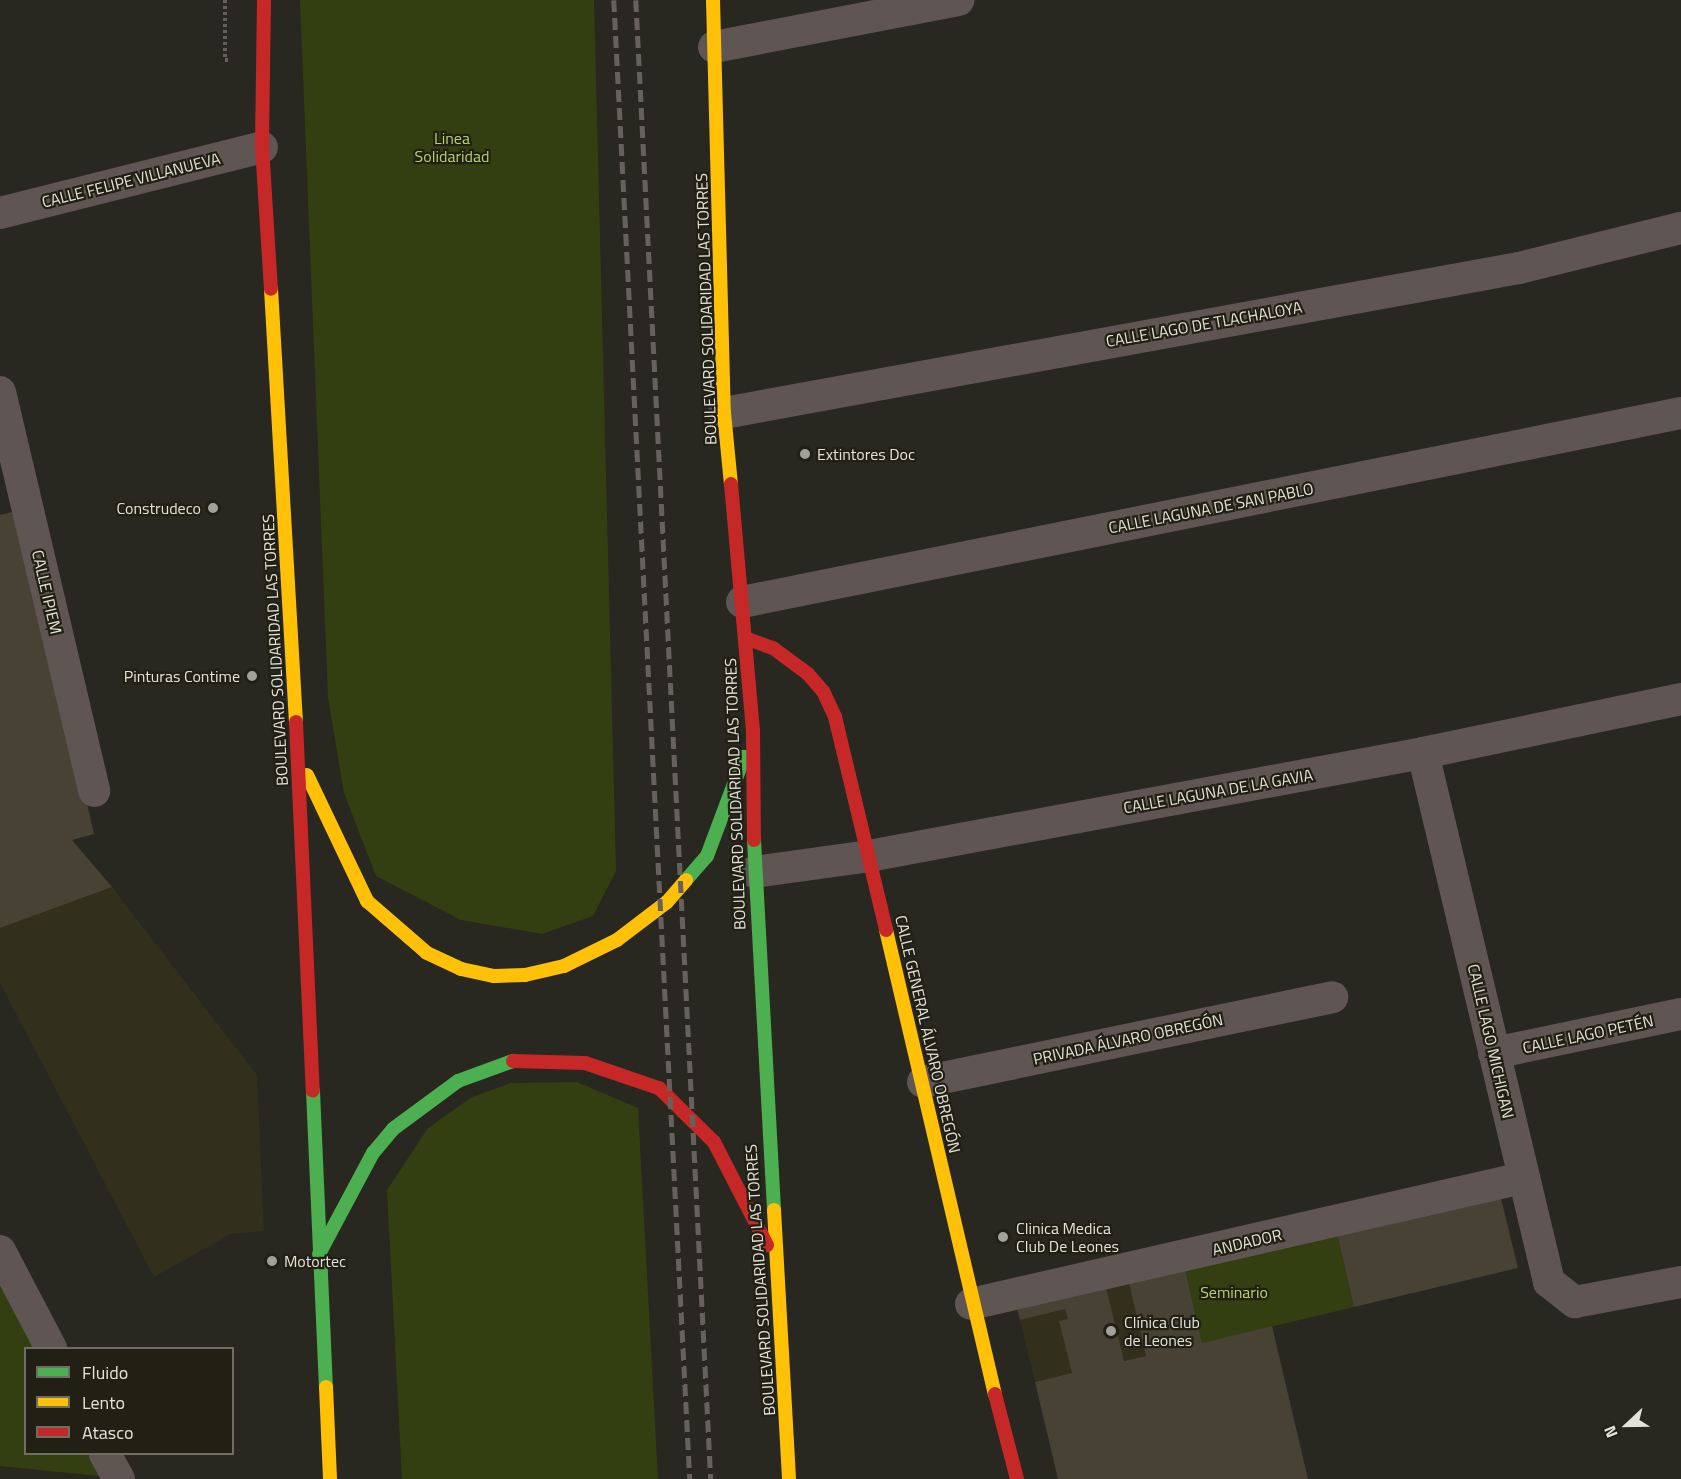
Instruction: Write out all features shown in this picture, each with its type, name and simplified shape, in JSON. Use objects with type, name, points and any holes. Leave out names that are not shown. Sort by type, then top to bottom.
[{"type":"main road","name":"BOULEVARD SOLIDARIDAD LAS TORRES","points":[[264,0],[262,147],[298,748],[318,1256],[330,1479]]},
{"type":"main road","name":"BOULEVARD SOLIDARIDAD LAS TORRES","points":[[713,0],[724,413],[753,730],[754,872],[774,1260],[789,1479]]},
{"type":"main road","name":"CALLE GENERAL ÁLVARO OBREGÓN","points":[[745,638],[792,659],[823,691],[835,717],[923,1082],[971,1304],[1017,1479]]},
{"type":"main road","points":[[298,748],[319,808],[367,901],[427,953],[461,969],[494,976],[525,975],[564,966],[617,940],[667,903],[691,878],[722,823],[753,730]]},
{"type":"main road","points":[[318,1256],[373,1153],[393,1129],[458,1081],[508,1061],[531,1059],[585,1063],[659,1088],[714,1142],[731,1169],[774,1260]]},
{"type":"street","points":[[714,47],[959,0]]},
{"type":"street","name":"CALLE FELIPE VILLANUEVA","points":[[0,213],[262,147]]},
{"type":"street","name":"CALLE LAGO DE TLACHALOYA","points":[[724,413],[1519,268],[1681,228]]},
{"type":"street","name":"CALLE IPIEM","points":[[0,392],[94,791]]},
{"type":"street","name":"CALLE LAGUNA DE SAN PABLO","points":[[742,602],[1681,414]]},
{"type":"street","name":"CALLE LAGUNA DE LA GAVIA","points":[[754,872],[869,855],[1423,753],[1681,699]]},
{"type":"street","name":"CALLE LAGO MICHIGAN","points":[[1423,753],[1522,1178],[1549,1281],[1575,1302],[1681,1282]]},
{"type":"street","name":"PRIVADA ÁLVARO OBREGÓN","points":[[923,1082],[1332,997]]},
{"type":"street","name":"CALLE LAGO PETÉN","points":[[1494,1053],[1681,1014]]},
{"type":"street","name":"ANDADOR","points":[[971,1304],[1522,1178]]},
{"type":"street","points":[[0,1251],[50,1347]]},
{"type":"street","points":[[106,1455],[119,1479]]},
{"type":"path","points":[[225,0],[225,60]]},
{"type":"shaded area","points":[[112,887],[257,1075],[264,1231],[231,1234],[154,1277],[0,983],[0,928]]},
{"type":"shaded area","name":"Clínica Club de Leones","points":[[1183,1260],[1202,1343],[1035,1382],[1015,1300]]},
{"type":"green space","name":"Linea Solidaridad","points":[[300,0],[594,0],[616,871],[593,916],[542,934],[461,920],[376,876],[344,793],[328,697]]},
{"type":"green space","points":[[577,1082],[638,1108],[658,1479],[402,1479],[387,1190],[428,1128],[472,1097],[511,1083]]},
{"type":"green space","name":"Seminario","points":[[1335,1225],[1354,1307],[1202,1343],[1183,1260]]},
{"type":"green space","points":[[0,1263],[42,1347],[24,1347],[24,1455],[98,1455],[109,1477],[0,1466]]},
{"type":"building","points":[[20,510],[94,834],[72,840],[112,887],[0,928],[0,515]]},
{"type":"building","points":[[1498,1186],[1518,1268],[1354,1307],[1335,1225]]},
{"type":"building","points":[[1183,1260],[1202,1343],[1272,1326],[1308,1479],[1058,1479],[1035,1382],[1072,1373],[1059,1321],[1068,1319],[1065,1309],[1020,1320],[1015,1300],[1104,1279],[1124,1361],[1146,1356],[1127,1274]]},
{"type":"railway","points":[[614,0],[690,1479]]},
{"type":"railway","points":[[636,0],[711,1479]]},
{"type":"traffic: fast","points":[[686,880],[707,856],[744,757]]},
{"type":"traffic: fast","points":[[754,840],[774,1210]]},
{"type":"traffic: fast","points":[[319,1254],[373,1153],[393,1129],[458,1081],[513,1061]]},
{"type":"traffic: fast","points":[[313,1091],[326,1387]]},
{"type":"traffic: slow","points":[[713,0],[724,413],[731,484]]},
{"type":"traffic: slow","points":[[271,289],[296,722]]},
{"type":"traffic: slow","points":[[307,775],[367,901],[427,953],[461,969],[494,976],[525,975],[564,966],[617,940],[667,902],[686,880]]},
{"type":"traffic: slow","points":[[886,930],[995,1394]]},
{"type":"traffic: slow","points":[[774,1210],[789,1479]]},
{"type":"traffic: slow","points":[[326,1387],[330,1479]]},
{"type":"traffic: jam","points":[[264,0],[262,147],[271,289]]},
{"type":"traffic: jam","points":[[731,484],[753,730],[754,840]]},
{"type":"traffic: jam","points":[[745,638],[773,648],[808,674],[823,691],[835,717],[886,930]]},
{"type":"traffic: jam","points":[[296,722],[313,1091]]},
{"type":"traffic: jam","points":[[513,1061],[585,1063],[659,1088],[714,1142],[767,1245]]},
{"type":"traffic: jam","points":[[995,1394],[1017,1479]]},
{"type":"place","name":"Extintores Doc","points":[[805,454]]},
{"type":"place","name":"Construdeco","points":[[213,508]]},
{"type":"place","name":"Pinturas Contime","points":[[252,676]]},
{"type":"place","name":"Clinica Medica Club De Leones","points":[[1003,1237]]},
{"type":"place","name":"Motortec","points":[[272,1261]]},
{"type":"place","name":"Clínica Club de Leones","points":[[1111,1331]]}]
